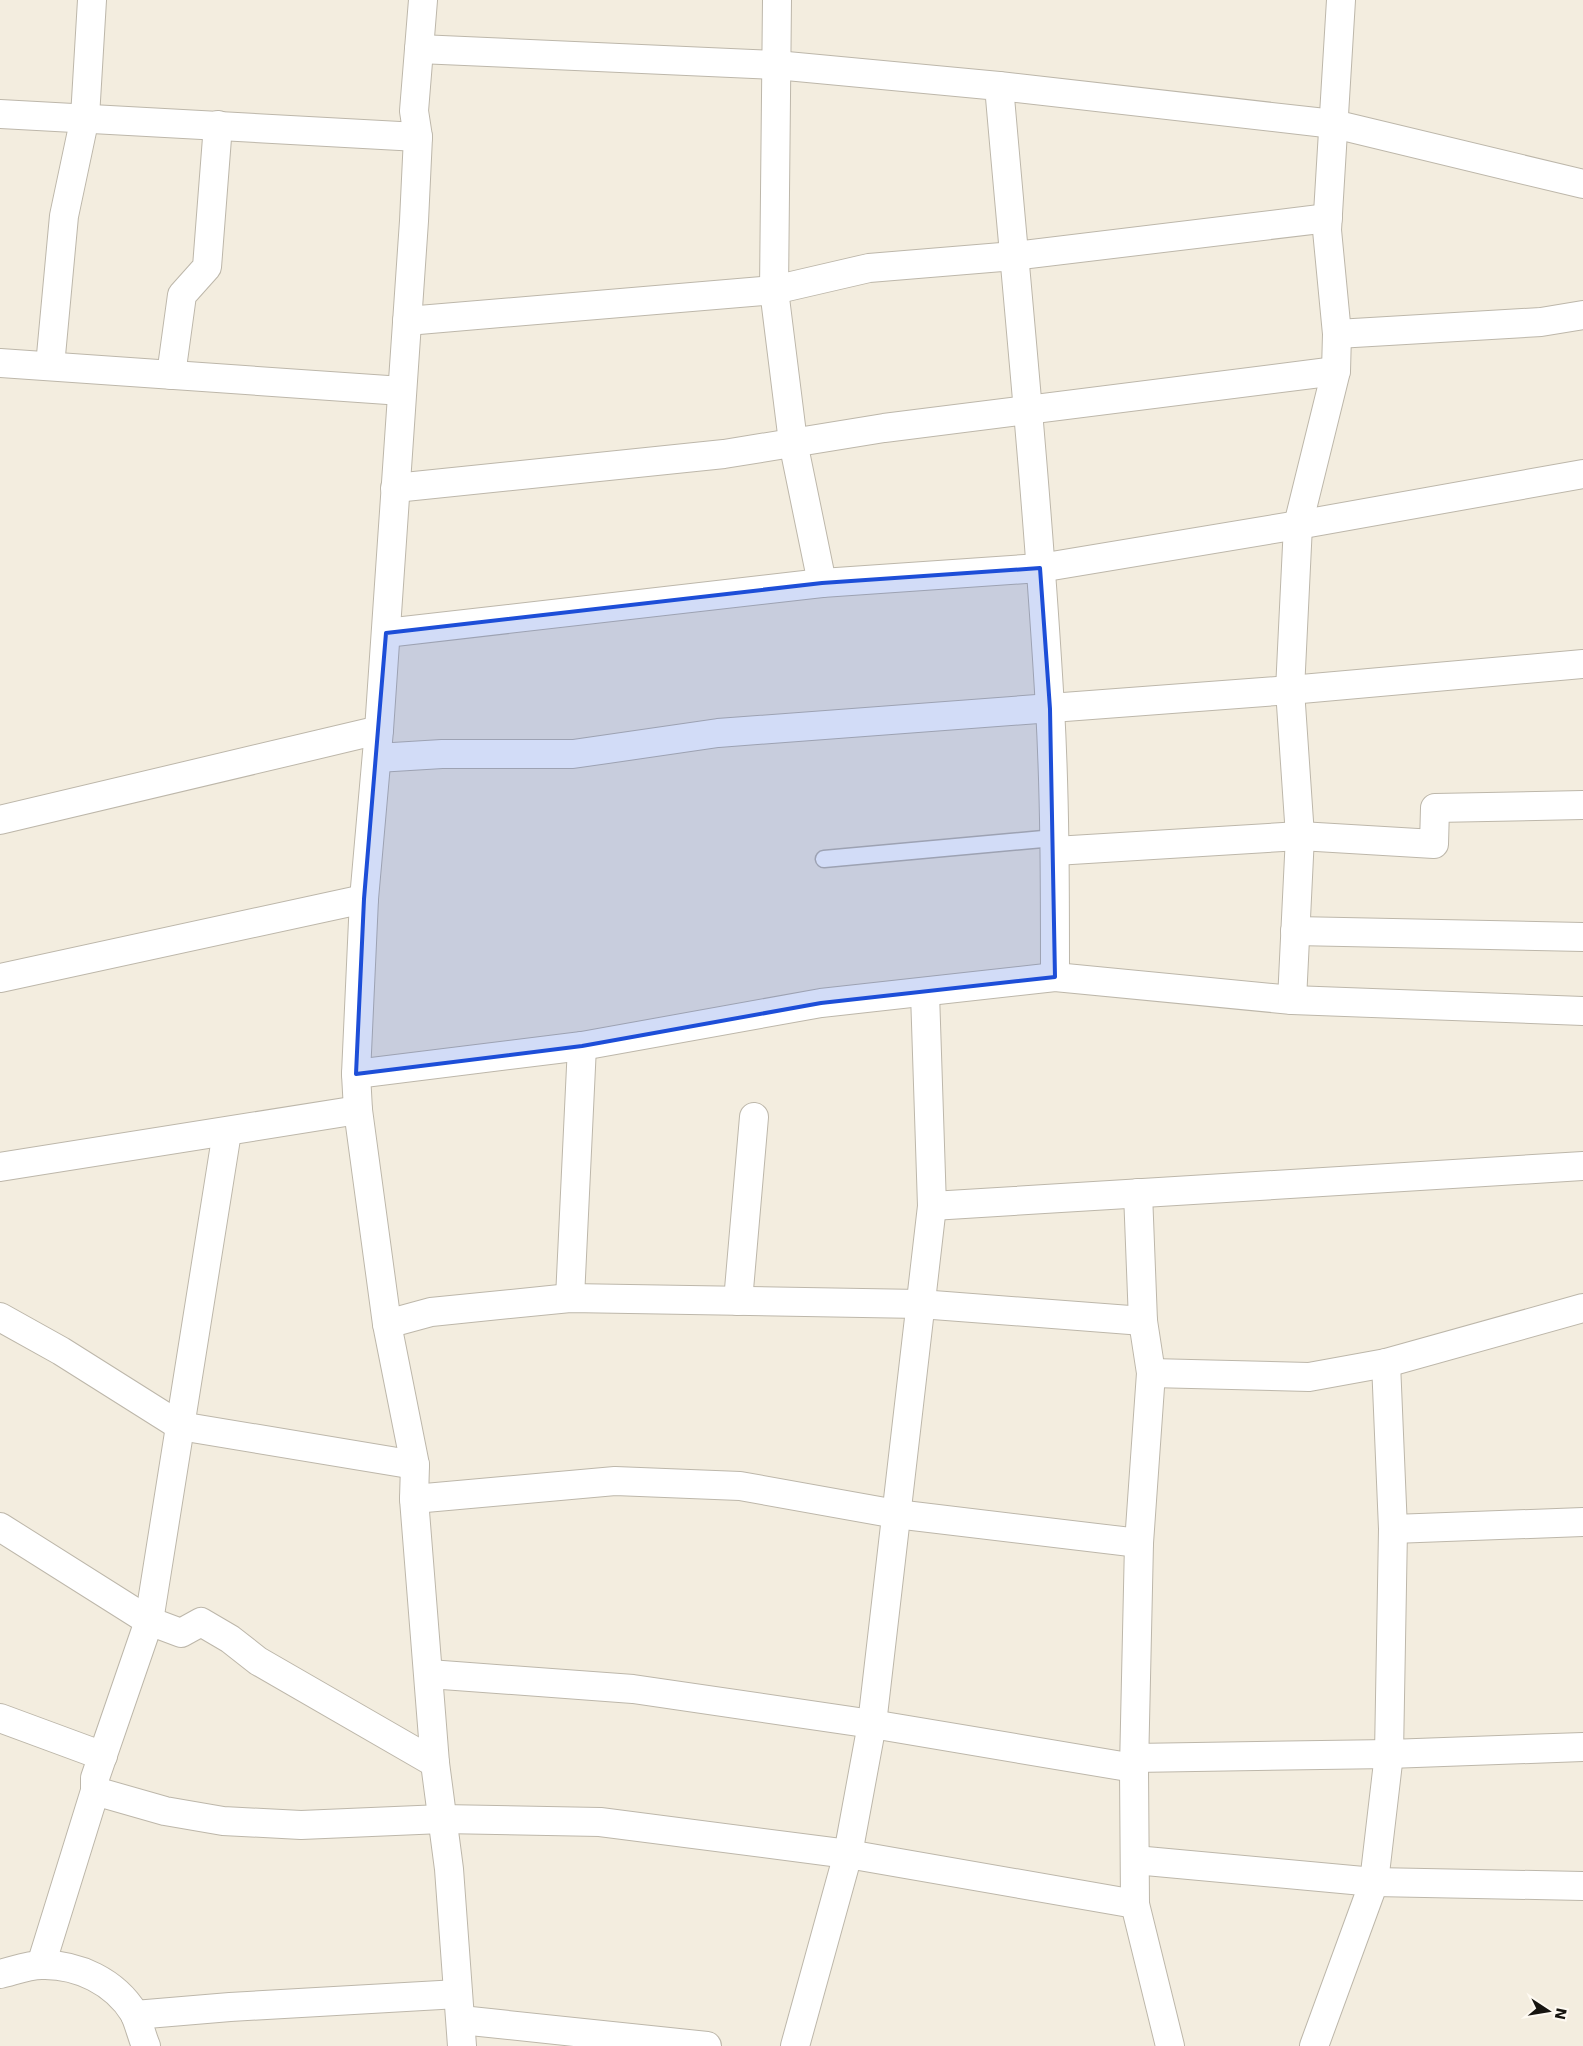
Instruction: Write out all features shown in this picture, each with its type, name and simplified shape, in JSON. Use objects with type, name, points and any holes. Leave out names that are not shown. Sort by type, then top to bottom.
[{"type":"street","points":[[50,366],[64,216],[86,117],[92,0]]},
{"type":"street","points":[[423,0],[414,111],[418,137],[407,321],[377,758],[364,899],[356,1074],[358,1110],[387,1324],[415,1465],[414,1499],[435,1763],[449,1868],[460,2020]]},
{"type":"street","points":[[777,0],[774,290],[793,442],[822,583]]},
{"type":"street","points":[[1292,1000],[1300,836],[1290,690],[1298,525],[1336,371],[1336,334],[1328,218],[1341,0]]},
{"type":"street","points":[[419,49],[776,65],[999,86],[1334,124],[1583,184]]},
{"type":"street","points":[[999,86],[1028,411],[1050,708],[1054,845],[1054,977]]},
{"type":"street","points":[[0,114],[86,117],[418,137]]},
{"type":"street","points":[[171,375],[182,295],[207,267],[218,125]]},
{"type":"street","points":[[407,321],[774,290],[870,268],[1014,256],[1328,218]]},
{"type":"street","points":[[1336,334],[1541,322],[1583,315]]},
{"type":"street","points":[[0,364],[402,391]]},
{"type":"street","points":[[395,488],[724,454],[884,428],[1336,371]]},
{"type":"street","points":[[386,633],[822,583],[1040,568],[1298,525],[1583,474]]},
{"type":"street","points":[[377,758],[442,754],[573,754],[718,733],[1290,690],[1583,664]]},
{"type":"street","points":[[0,820],[379,730]]},
{"type":"street","points":[[1054,845],[1300,836],[1434,844],[1435,808],[1583,805]]},
{"type":"street","points":[[0,978],[364,899]]},
{"type":"street","points":[[1295,930],[1583,937]]},
{"type":"street","points":[[356,1074],[582,1046],[821,1003],[926,993],[1054,977],[1292,1000],[1583,1012]]},
{"type":"street","points":[[795,2046],[848,1854],[872,1724],[932,1206],[926,993]]},
{"type":"street","points":[[570,1298],[582,1046]]},
{"type":"street","points":[[0,1166],[358,1110]]},
{"type":"street","points":[[738,1301],[754,1117]]},
{"type":"street","points":[[41,1965],[95,1791],[94,1778],[148,1620],[227,1132]]},
{"type":"street","points":[[932,1206],[1583,1166]]},
{"type":"street","points":[[1138,1192],[1143,1321],[1151,1373],[1139,1543],[1134,1763],[1135,1904],[1170,2046]]},
{"type":"street","points":[[387,1324],[431,1312],[570,1298],[920,1304],[1143,1321]]},
{"type":"street","points":[[1151,1373],[1309,1377],[1386,1363],[1583,1308]]},
{"type":"street","points":[[0,1317],[61,1351],[180,1426],[415,1465]]},
{"type":"street","points":[[1314,2046],[1374,1882],[1390,1754],[1392,1529],[1386,1363]]},
{"type":"street","points":[[414,1499],[615,1481],[740,1486],[896,1514],[1139,1543]]},
{"type":"street","points":[[1392,1529],[1583,1522]]},
{"type":"street","points":[[0,1527],[148,1620],[181,1633],[201,1622],[230,1640],[258,1661],[435,1763]]},
{"type":"street","points":[[429,1674],[633,1689],[1134,1763],[1583,1747]]},
{"type":"street","points":[[0,1718],[103,1756]]},
{"type":"street","points":[[95,1791],[165,1811],[223,1821],[301,1825],[442,1818],[600,1822],[848,1854],[1135,1904]]},
{"type":"street","points":[[1134,1860],[1374,1882],[1583,1886]]},
{"type":"street","points":[[0,1974],[41,1965],[67,1967],[88,1973],[114,1989],[135,2015],[137,2027],[146,2046]]},
{"type":"street","points":[[135,2015],[230,2006],[460,2020],[707,2046]]},
{"type":"lane","points":[[824,859],[1054,845]]},
{"type":"highlighted area","points":[[1040,568],[1050,709],[1055,977],[821,1003],[582,1046],[356,1074],[364,899],[386,633],[822,583]]}]
